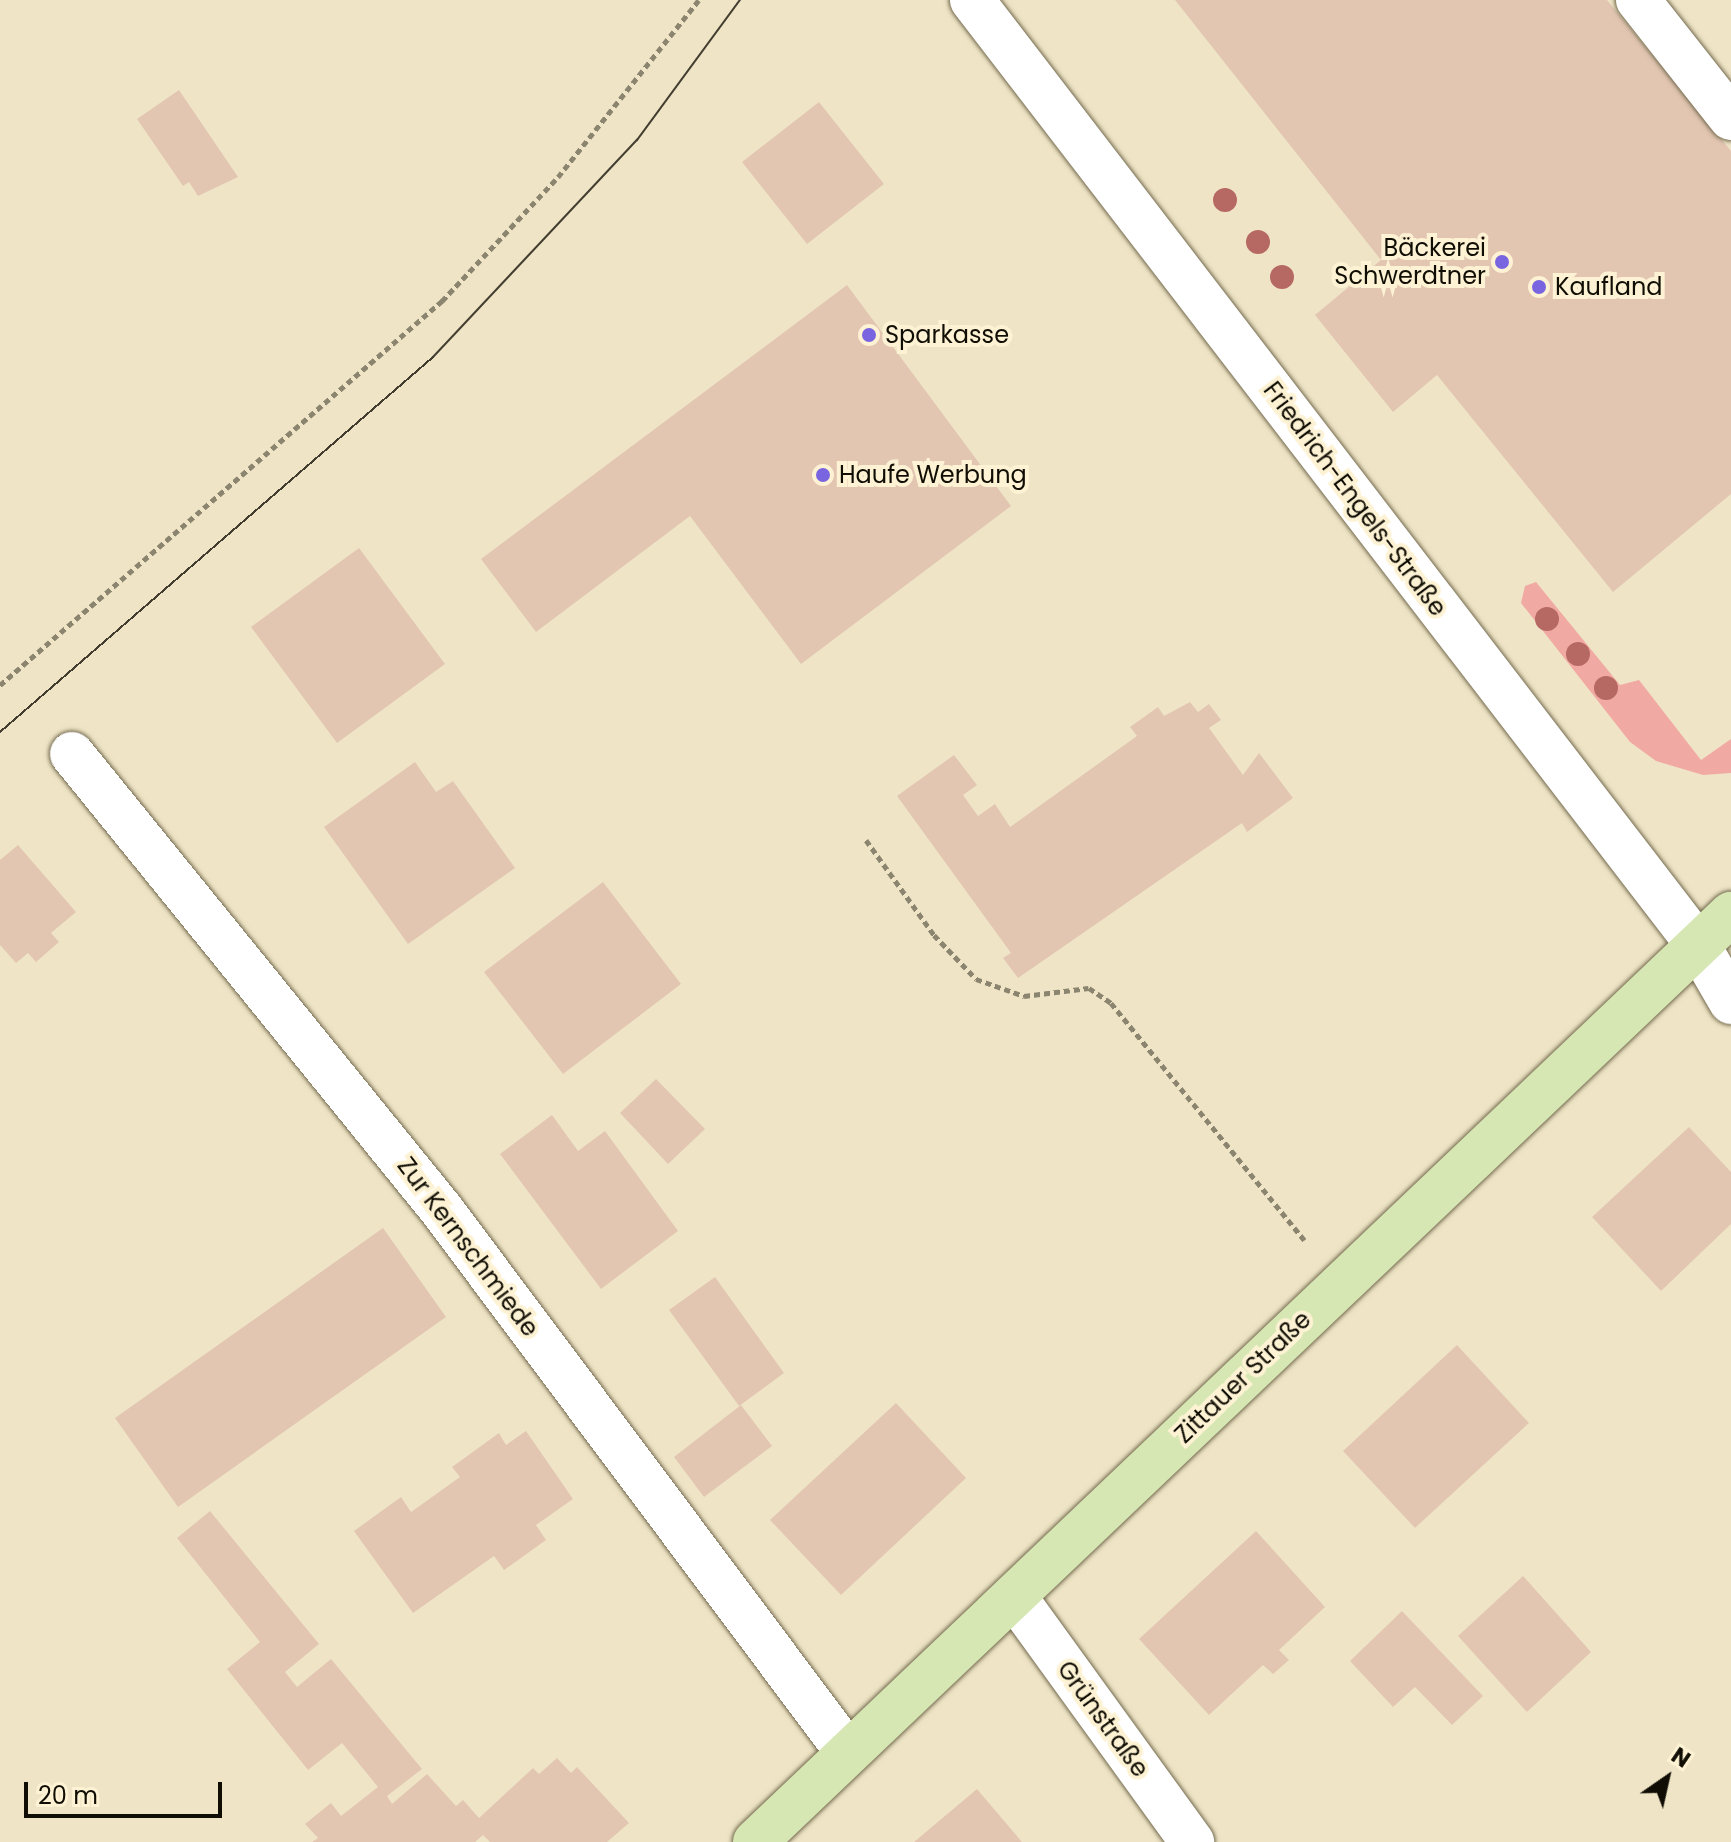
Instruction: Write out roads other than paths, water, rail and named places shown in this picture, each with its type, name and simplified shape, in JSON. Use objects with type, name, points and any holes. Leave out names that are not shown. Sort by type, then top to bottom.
[{"type":"main road","name":"Zittauer Straße","points":[[755,1842],[1731,914]]},
{"type":"street","name":"Friedrich-Engels-Straße","points":[[972,0],[1698,945],[1731,1002]]},
{"type":"street","points":[[1638,0],[1731,118]]},
{"type":"street","name":"Zur Kernschmiede","points":[[72,754],[441,1209],[848,1753]]},
{"type":"street","name":"Grünstraße","points":[[1014,1596],[1192,1842]]},
{"type":"tram line","points":[[0,732],[433,357],[637,140],[740,0]]},
{"type":"place","name":"Bäckerei Schwerdtner","points":[[1502,262]]},
{"type":"place","name":"Kaufland","points":[[1539,287]]},
{"type":"place","name":"Sparkasse","points":[[869,335]]},
{"type":"place","name":"Haufe Werbung","points":[[823,475]]}]
